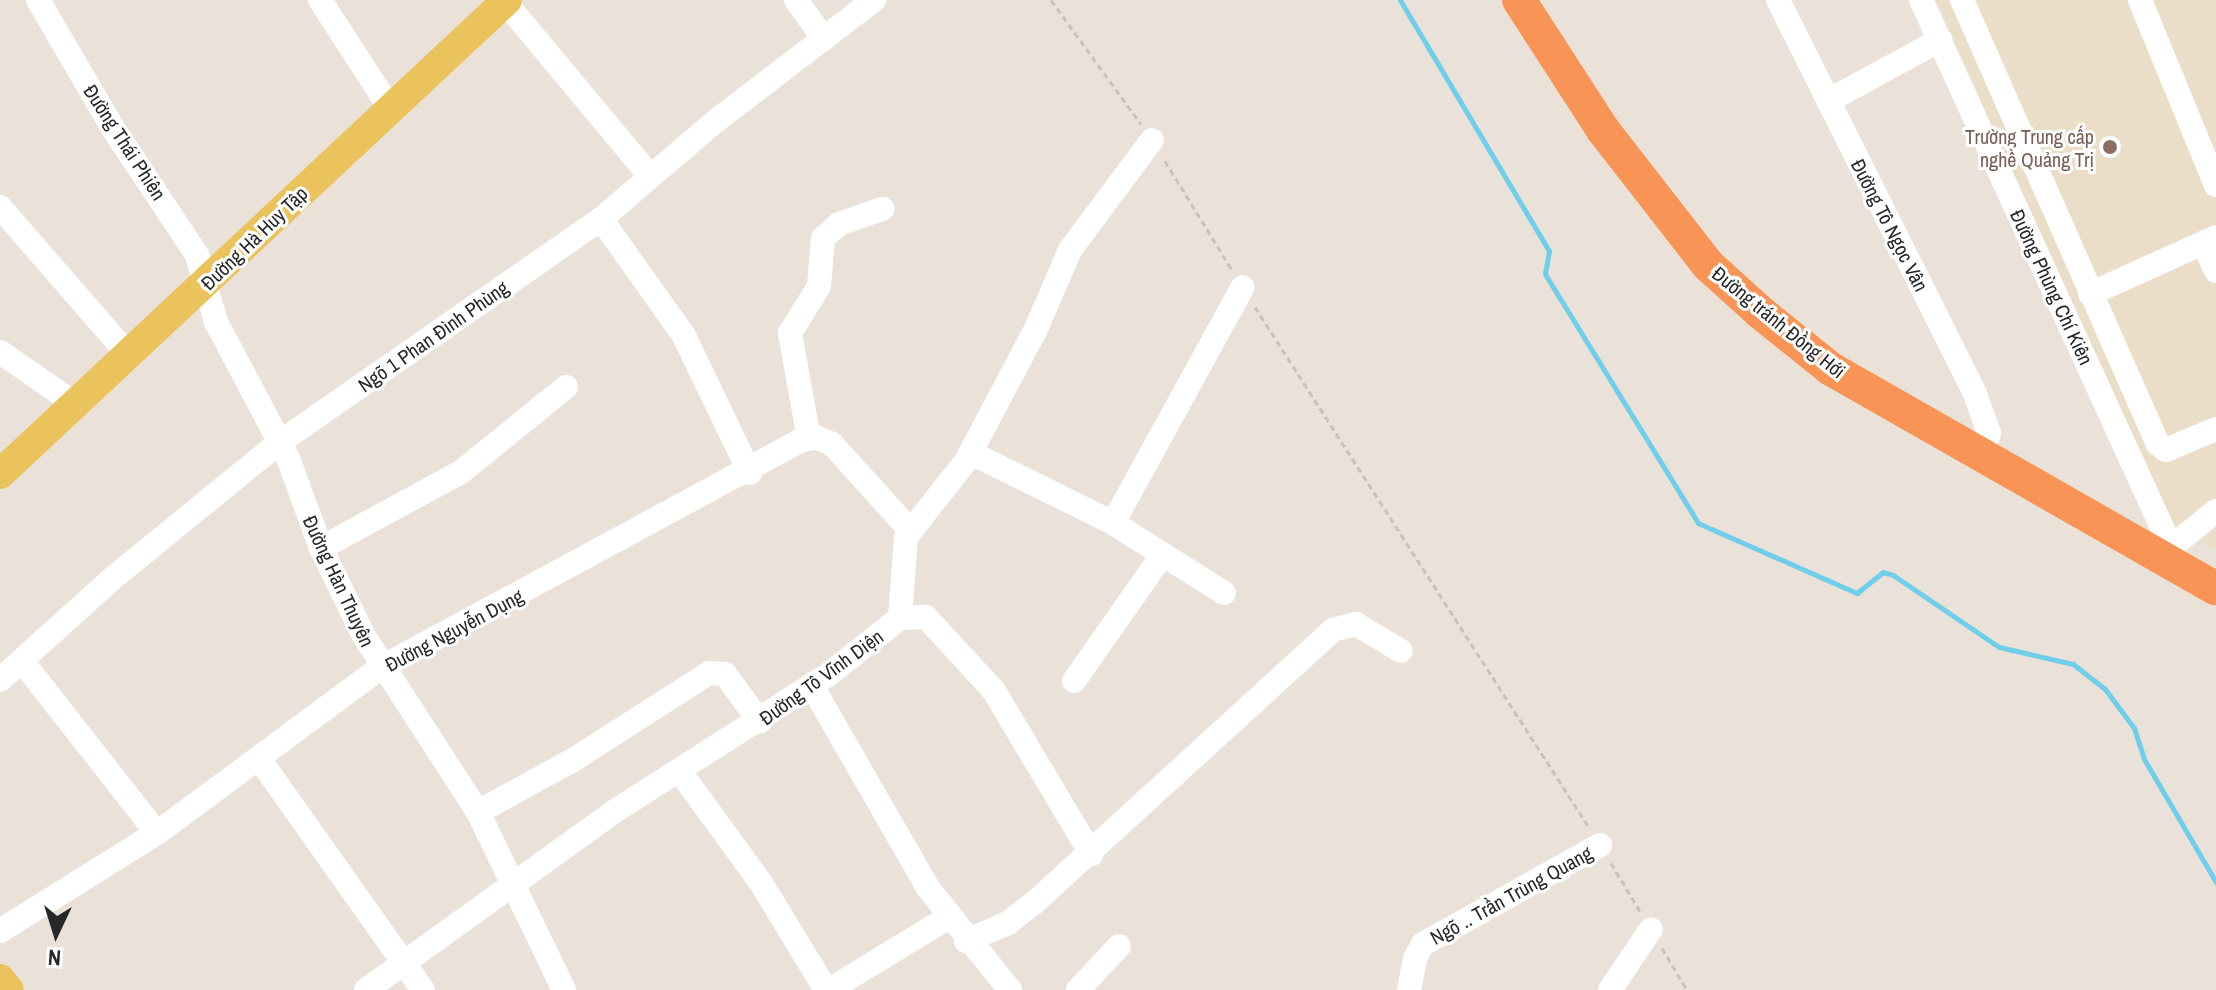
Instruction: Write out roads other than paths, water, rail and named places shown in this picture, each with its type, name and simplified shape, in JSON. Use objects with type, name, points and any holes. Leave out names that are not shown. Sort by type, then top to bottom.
[{"type":"highway","name":"Đường tránh Đồng Hới","points":[[1519,0],[1603,130],[1708,265],[1831,369],[2177,560],[2216,589]]},
{"type":"main road","name":"Đường Hà Huy Tập","points":[[0,474],[204,287],[506,1]]},
{"type":"main road","points":[[0,979],[9,990]]},
{"type":"street","name":"Đường Thái Phiên","points":[[38,0],[114,130],[197,255],[204,287]]},
{"type":"street","points":[[320,0],[390,108]]},
{"type":"street","points":[[796,0],[824,39]]},
{"type":"street","name":"Ngõ 1 Phan Đình Phùng","points":[[0,680],[113,578],[280,442],[601,219],[649,175],[874,0]]},
{"type":"street","name":"Đường Tô Ngọc Vân","points":[[1778,0],[1975,394],[1989,433],[1982,453]]},
{"type":"street","name":"Đường Phùng Chí Kiên","points":[[1921,0],[2177,560]]},
{"type":"street","points":[[1962,0],[2161,449],[2216,429]]},
{"type":"street","points":[[2140,0],[2216,185]]},
{"type":"street","points":[[506,1],[649,175]]},
{"type":"street","points":[[1828,101],[1940,40]]},
{"type":"street","name":"Đường Tô Vĩnh Diện","points":[[366,990],[615,811],[681,773],[812,686],[900,618],[906,537],[971,453],[1036,329],[1070,250],[1152,140]]},
{"type":"street","points":[[0,207],[128,354]]},
{"type":"street","points":[[882,209],[839,224],[823,238],[819,286],[790,333],[809,439],[832,444],[911,531]]},
{"type":"street","points":[[601,219],[684,336],[750,473]]},
{"type":"street","points":[[2090,294],[2209,240],[2216,271]]},
{"type":"street","name":"Đường Hàn Thuyên","points":[[204,287],[216,322],[280,442],[321,548],[380,668],[402,692],[478,812],[515,883],[564,990]]},
{"type":"street","points":[[1113,523],[1243,287]]},
{"type":"street","points":[[0,352],[74,403]]},
{"type":"street","points":[[321,548],[461,472],[566,387]]},
{"type":"street","name":"Đường Nguyễn Dụng","points":[[0,931],[157,833],[260,760],[380,668],[531,589],[591,551],[750,473],[809,439]]},
{"type":"street","points":[[971,453],[1113,523],[1224,593]]},
{"type":"street","points":[[2177,560],[2216,511]]},
{"type":"street","points":[[1074,681],[1163,554]]},
{"type":"street","points":[[900,618],[926,617],[994,691],[1091,854]]},
{"type":"street","points":[[966,941],[1008,923],[1091,854],[1333,630],[1356,624],[1401,651]]},
{"type":"street","points":[[22,661],[157,833]]},
{"type":"street","points":[[478,812],[573,760],[709,673],[725,674],[760,722]]},
{"type":"street","points":[[812,686],[949,917],[1010,990]]},
{"type":"street","points":[[260,760],[423,990]]},
{"type":"street","points":[[681,773],[834,989],[949,917]]},
{"type":"street","name":"Ngõ .. Trần Trùng Quang","points":[[1409,990],[1415,958],[1423,944],[1600,845]]},
{"type":"street","points":[[1610,990],[1651,929]]},
{"type":"street","points":[[1078,990],[1119,946]]},
{"type":"waterway","points":[[1400,0],[1549,251],[1545,274],[1698,523],[1857,593],[1883,572],[1893,575],[1999,647],[2073,664],[2105,689],[2134,728],[2144,759],[2216,882]]},
{"type":"place","name":"Trường Trung cấp nghề Quảng Trị","points":[[2110,147]]}]
